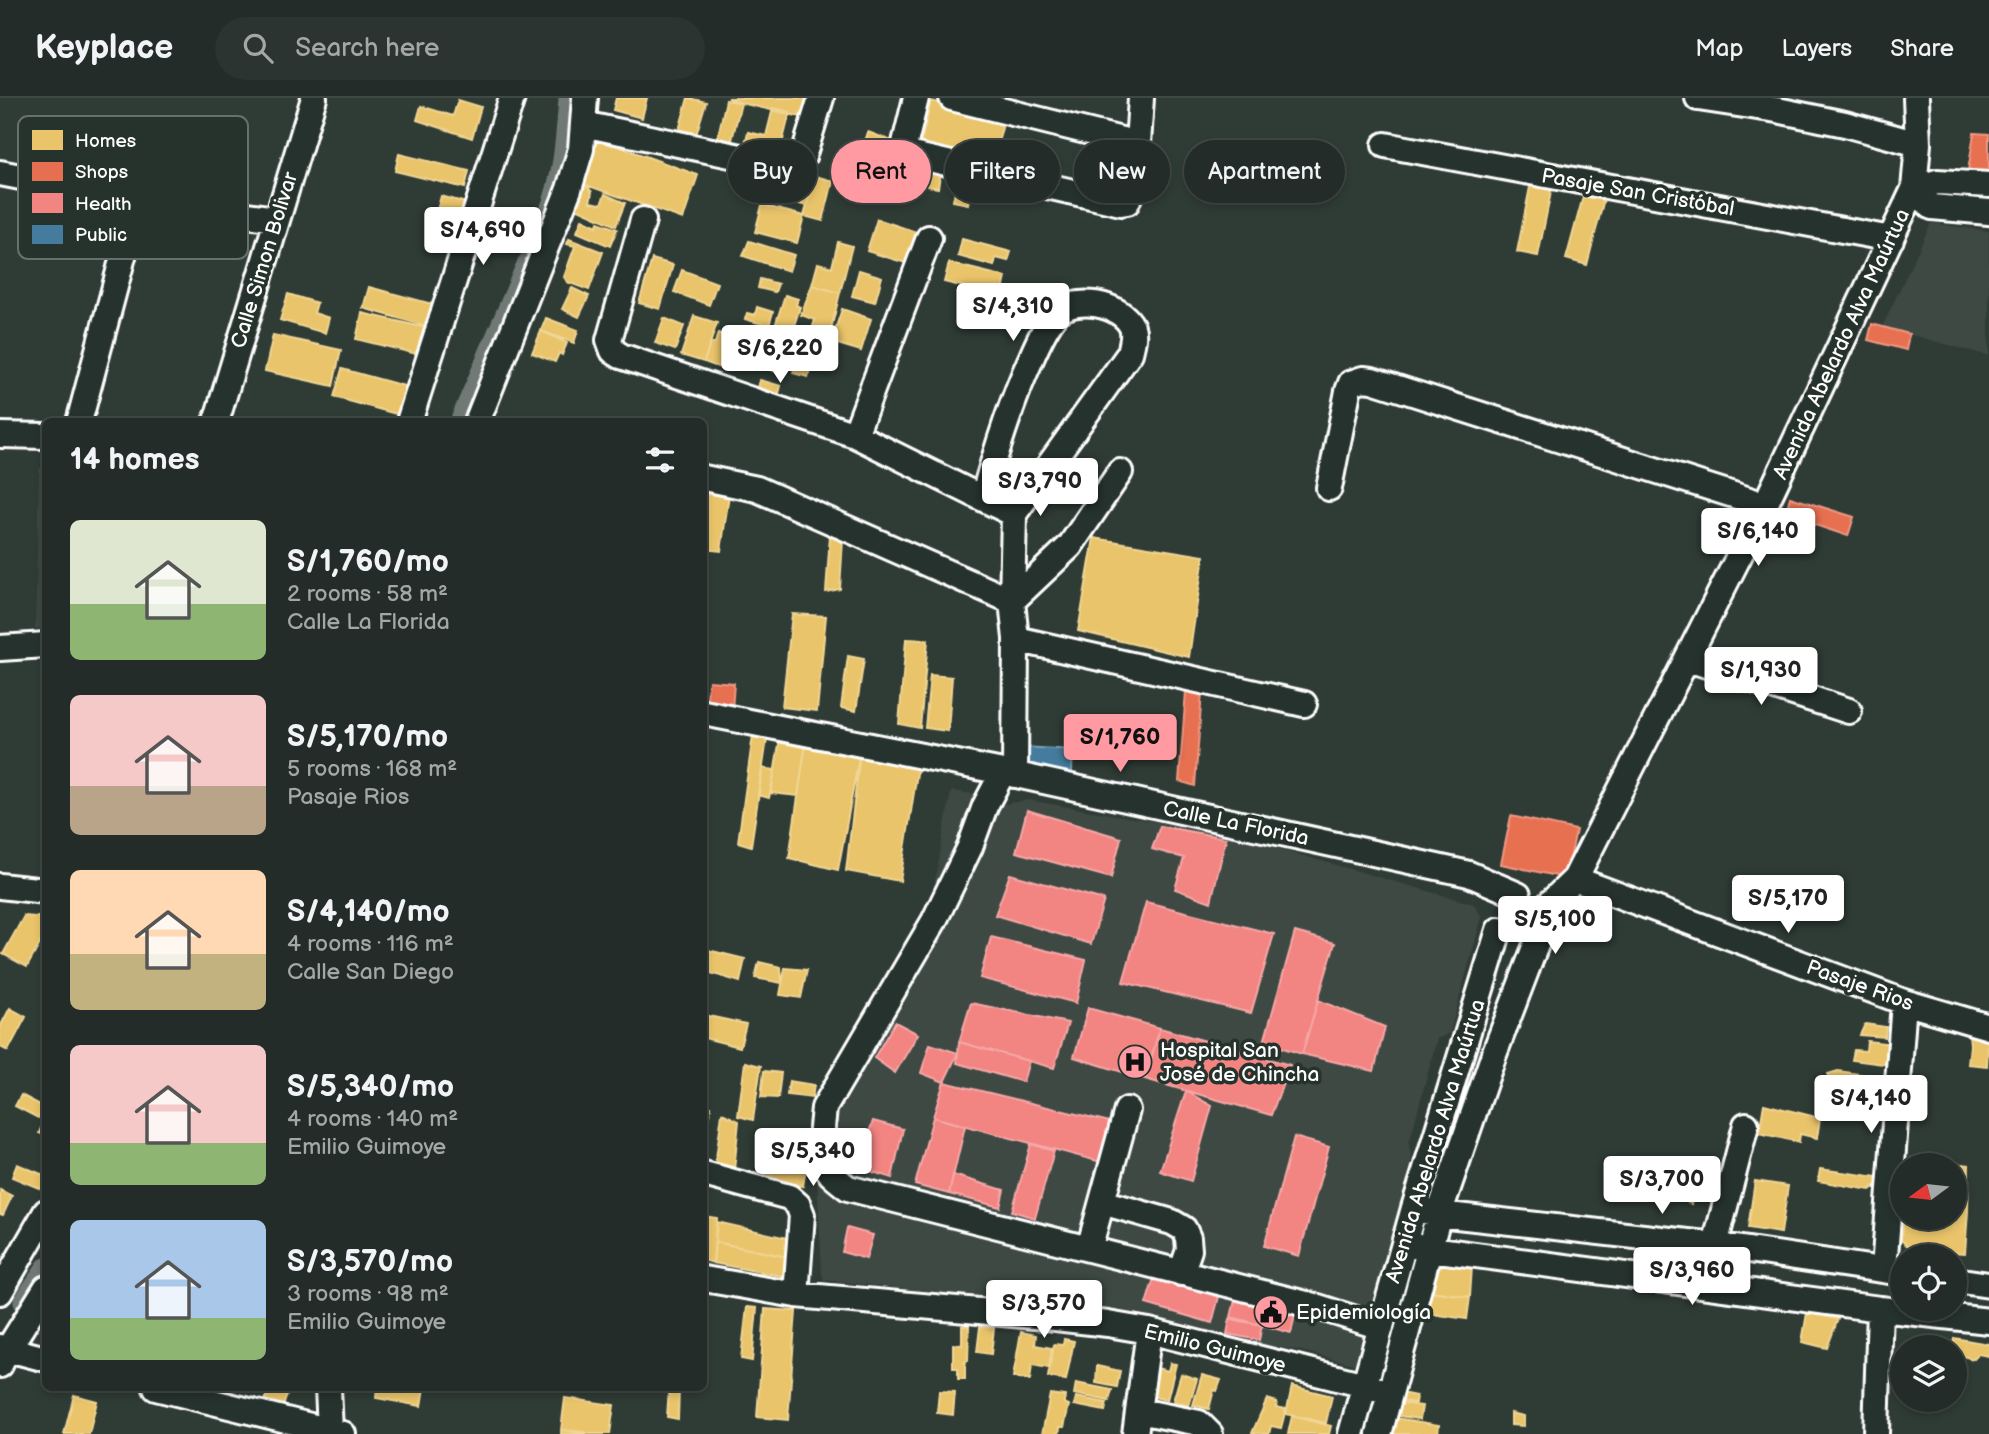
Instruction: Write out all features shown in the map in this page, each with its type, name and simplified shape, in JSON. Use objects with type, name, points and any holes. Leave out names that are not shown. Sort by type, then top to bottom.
[{"type":"street","name":"Calle Simon Bolivar","points":[[217,418],[314,98]]},
{"type":"street","points":[[411,418],[512,98]]},
{"type":"street","points":[[479,418],[569,189],[581,149],[585,98]]},
{"type":"street","points":[[583,124],[788,167],[803,157],[821,98]]},
{"type":"street","points":[[916,98],[905,143],[912,155],[1074,192]]},
{"type":"street","points":[[952,98],[1122,140]]},
{"type":"street","points":[[1138,140],[1141,98]]},
{"type":"street","points":[[1698,98],[1845,124],[1918,144]]},
{"type":"street","name":"Avenida Abelardo Alva Maúrtua","points":[[1545,908],[1575,879],[1765,505],[1816,392],[1891,239],[1914,188],[1918,144],[1916,98]]},
{"type":"street","name":"Pasaje San Cristóbal","points":[[1385,145],[1891,239]]},
{"type":"street","points":[[0,173],[18,177]]},
{"type":"street","points":[[1989,185],[1937,182],[1914,188],[1932,207],[1989,212]]},
{"type":"street","points":[[248,215],[276,219]]},
{"type":"street","points":[[643,220],[609,340],[613,351],[621,356],[855,435],[1014,514]]},
{"type":"street","points":[[855,435],[929,238]]},
{"type":"street","points":[[80,418],[123,259]]},
{"type":"street","points":[[983,498],[1017,388],[1039,341],[1056,314],[1067,306],[1098,304],[1122,316],[1132,327],[1134,341],[1130,353],[1014,514],[1012,601],[1016,639],[1009,773],[985,806],[970,847],[934,921],[824,1108],[821,1138],[824,1159],[831,1174],[848,1188],[1318,1307],[1381,1327]]},
{"type":"street","points":[[1329,488],[1348,391],[1351,383],[1363,379],[1765,505]]},
{"type":"street","points":[[0,435],[42,436]]},
{"type":"street","points":[[1012,601],[1070,546],[1120,472]]},
{"type":"street","points":[[707,479],[757,489],[1012,601]]},
{"type":"street","points":[[1016,639],[1304,704]]},
{"type":"street","points":[[0,648],[42,645]]},
{"type":"street","points":[[1688,659],[1849,711]]},
{"type":"street","name":"Calle La Florida","points":[[707,714],[1009,773],[1469,874],[1518,895]]},
{"type":"street","name":"Pasaje Rios","points":[[1575,879],[1904,1002],[1989,1027]]},
{"type":"street","points":[[0,886],[42,891]]},
{"type":"street","points":[[1518,895],[1534,898],[1545,908],[1548,923],[1537,942],[1523,947],[1502,937],[1497,923],[1500,908],[1505,902],[1518,895]]},
{"type":"street","name":"Avenida Abelardo Alva Maúrtua","points":[[1351,1434],[1414,1208],[1499,930]]},
{"type":"street","name":"Avenida Abelardo Alva Maúrtua","points":[[1379,1434],[1439,1214],[1537,942]]},
{"type":"street","points":[[1894,1244],[1904,1002]]},
{"type":"street","points":[[1462,1049],[1493,1058]]},
{"type":"street","points":[[1089,1249],[1127,1110]]},
{"type":"street","points":[[1715,1245],[1746,1125]]},
{"type":"street","points":[[707,1175],[789,1197],[798,1205],[802,1214],[796,1295]]},
{"type":"street","points":[[1102,1202],[1172,1222],[1184,1229],[1189,1251],[1181,1273]]},
{"type":"street","points":[[1414,1208],[1439,1214],[1715,1245],[1890,1272]]},
{"type":"street","points":[[0,1292],[42,1219]]},
{"type":"street","points":[[1405,1242],[1431,1249],[1989,1321]]},
{"type":"street","name":"Emilio Guimoye","points":[[707,1280],[796,1295],[1047,1317],[1149,1331],[1365,1385],[1390,1394]]},
{"type":"street","points":[[1967,1282],[1989,1285]]},
{"type":"street","points":[[3,1354],[42,1294]]},
{"type":"street","points":[[1876,1434],[1880,1309]]},
{"type":"street","points":[[1149,1331],[1137,1422],[1199,1423],[1210,1434]]},
{"type":"street","points":[[3,1354],[42,1351]]},
{"type":"street","points":[[164,1391],[255,1424],[336,1432],[329,1391]]},
{"type":"shaded area","points":[[1931,223],[1989,231],[1989,356],[1882,327]]},
{"type":"shaded area","points":[[39,468],[42,468],[42,629],[35,628]]},
{"type":"shaded area","name":"Hospital San José de Chincha","points":[[951,791],[983,795],[998,805],[1028,800],[1234,836],[1474,904],[1482,917],[1450,1033],[1437,1039],[1409,1144],[1412,1159],[1357,1365],[1297,1350],[1231,1340],[1139,1315],[824,1280],[814,1122],[827,1085],[871,998],[931,903]]},
{"type":"building: Homes","points":[[616,98],[647,98],[642,118],[613,110]]},
{"type":"building: Homes","points":[[688,98],[706,102],[696,135],[679,130]]},
{"type":"building: Homes","points":[[728,98],[815,98],[810,119]]},
{"type":"building: Homes","points":[[458,100],[481,107],[472,138],[417,120],[421,106],[453,116]]},
{"type":"building: Homes","points":[[726,100],[741,103],[732,140],[728,140],[728,143],[717,140]]},
{"type":"building: Homes","points":[[931,101],[1004,120],[999,140],[945,140],[945,158],[931,154],[931,140],[922,140]]},
{"type":"building: Homes","points":[[773,108],[790,112],[783,140],[746,140],[748,132],[766,136]]},
{"type":"building: Homes","points":[[868,132],[889,140],[865,140]]},
{"type":"building: Homes","points":[[598,139],[698,175],[683,219],[583,184]]},
{"type":"building: Homes","points":[[399,154],[469,171],[465,188],[395,171]]},
{"type":"building: Homes","points":[[931,167],[941,169],[938,188],[931,187]]},
{"type":"building: Homes","points":[[817,177],[831,180],[823,221],[804,216],[808,203],[817,203]]},
{"type":"building: Homes","points":[[1531,182],[1552,187],[1538,256],[1517,252]]},
{"type":"building: Homes","points":[[586,185],[592,192],[590,202],[601,204],[605,194],[625,203],[616,226],[576,208]]},
{"type":"building: Homes","points":[[1584,193],[1604,199],[1587,265],[1566,259]]},
{"type":"building: Homes","points":[[441,196],[466,203],[461,220],[436,214]]},
{"type":"building: Homes","points":[[762,205],[804,216],[797,243],[755,232]]},
{"type":"building: Homes","points":[[582,219],[597,226],[598,222],[617,229],[610,246],[577,232]]},
{"type":"building: Homes","points":[[877,219],[919,233],[909,264],[867,251]]},
{"type":"building: Homes","points":[[569,239],[603,252],[589,290],[567,282],[564,277],[575,246],[567,244]]},
{"type":"building: Homes","points":[[962,239],[1011,252],[1008,261],[996,258],[994,266],[958,256]]},
{"type":"building: Homes","points":[[749,241],[794,255],[789,271],[743,256]]},
{"type":"building: Homes","points":[[838,242],[852,246],[840,293],[812,285],[818,263],[832,267]]},
{"type":"building: Homes","points":[[652,259],[673,265],[660,309],[639,303]]},
{"type":"building: Homes","points":[[949,263],[1006,277],[1002,296],[944,282]]},
{"type":"building: Homes","points":[[682,270],[717,283],[709,305],[674,292]]},
{"type":"building: Homes","points":[[859,270],[882,277],[875,302],[852,296]]},
{"type":"building: Homes","points":[[760,279],[778,284],[775,292],[758,288]]},
{"type":"building: Homes","points":[[812,285],[840,293],[828,341],[810,335],[815,320],[801,315]]},
{"type":"building: Homes","points":[[369,287],[432,304],[426,326],[363,308]]},
{"type":"building: Homes","points":[[572,288],[589,296],[579,317],[562,309]]},
{"type":"building: Homes","points":[[288,294],[317,303],[314,313],[329,318],[325,333],[280,320]]},
{"type":"building: Homes","points":[[785,295],[798,299],[796,305],[800,307],[791,335],[774,329]]},
{"type":"building: Homes","points":[[757,307],[773,312],[769,326],[745,319],[747,313],[755,315]]},
{"type":"building: Homes","points":[[842,309],[871,319],[861,351],[831,342]]},
{"type":"building: Homes","points":[[362,313],[427,328],[421,355],[356,339]]},
{"type":"building: Homes","points":[[694,316],[717,323],[704,362],[681,355]]},
{"type":"building: Homes","points":[[546,318],[578,330],[574,343],[541,331]]},
{"type":"building: Homes","points":[[664,318],[684,326],[675,350],[655,343]]},
{"type":"building: Homes","points":[[541,331],[567,343],[562,355],[559,353],[555,362],[532,353]]},
{"type":"building: Homes","points":[[718,333],[740,341],[736,353],[732,352],[726,370],[704,362],[711,342],[715,343]]},
{"type":"building: Homes","points":[[273,335],[341,350],[333,386],[265,371]]},
{"type":"building: Homes","points":[[762,350],[787,352],[779,373],[757,365]]},
{"type":"building: Homes","points":[[797,357],[813,361],[808,377],[793,373]]},
{"type":"building: Homes","points":[[342,369],[408,387],[400,415],[334,397]]},
{"type":"building: Homes","points":[[760,380],[781,386],[778,397],[757,391]]},
{"type":"building: Homes","points":[[707,494],[729,495],[721,551],[707,549]]},
{"type":"building: Homes","points":[[830,535],[843,539],[840,589],[826,592]]},
{"type":"building: Homes","points":[[1094,538],[1204,556],[1189,657],[1078,631]]},
{"type":"building: Homes","points":[[792,614],[826,616],[817,711],[782,707]]},
{"type":"building: Homes","points":[[906,639],[928,640],[920,728],[899,724]]},
{"type":"building: Homes","points":[[848,656],[864,659],[856,711],[841,708]]},
{"type":"building: Homes","points":[[930,675],[952,677],[948,731],[925,728]]},
{"type":"building: Homes","points":[[753,735],[767,739],[751,846],[738,842]]},
{"type":"building: Homes","points":[[780,738],[806,742],[798,796],[771,793]]},
{"type":"building: Homes","points":[[806,742],[860,752],[838,870],[789,858]]},
{"type":"building: Homes","points":[[860,752],[918,767],[900,881],[846,871]]},
{"type":"building: Homes","points":[[762,768],[775,770],[769,798],[758,795]]},
{"type":"building: Homes","points":[[24,916],[42,918],[42,940],[27,967],[3,954]]},
{"type":"building: Homes","points":[[707,950],[745,959],[740,982],[707,972]]},
{"type":"building: Homes","points":[[759,962],[781,967],[782,983],[755,978]]},
{"type":"building: Homes","points":[[785,968],[807,970],[801,998],[780,995]]},
{"type":"building: Homes","points":[[10,1008],[26,1017],[8,1051],[0,1047],[0,1027]]},
{"type":"building: Homes","points":[[707,1016],[746,1024],[740,1047],[707,1039]]},
{"type":"building: Homes","points":[[1865,1024],[1886,1027],[1885,1037],[1860,1035]]},
{"type":"building: Homes","points":[[1968,1024],[1989,1033],[1987,1066],[1968,1064]]},
{"type":"building: Homes","points":[[1867,1041],[1894,1044],[1890,1065],[1852,1060],[1854,1050],[1866,1051]]},
{"type":"building: Homes","points":[[745,1062],[761,1066],[753,1120],[738,1116]]},
{"type":"building: Homes","points":[[764,1071],[781,1073],[778,1098],[761,1097]]},
{"type":"building: Homes","points":[[1838,1071],[1887,1078],[1884,1091],[1828,1081],[1828,1074]]},
{"type":"building: Homes","points":[[789,1081],[814,1085],[812,1098],[787,1095]]},
{"type":"building: Homes","points":[[1846,1089],[1889,1094],[1888,1119],[1828,1106],[1827,1096],[1845,1096]]},
{"type":"building: Homes","points":[[21,1095],[42,1106],[42,1111],[38,1118],[15,1106]]},
{"type":"building: Homes","points":[[1764,1104],[1820,1118],[1817,1138],[1800,1134],[1799,1142],[1759,1133]]},
{"type":"building: Homes","points":[[707,1105],[711,1106],[707,1127]]},
{"type":"building: Homes","points":[[722,1113],[739,1121],[734,1170],[715,1166]]},
{"type":"building: Homes","points":[[769,1146],[809,1151],[803,1186],[764,1178]]},
{"type":"building: Homes","points":[[17,1164],[42,1174],[42,1189],[12,1177]]},
{"type":"building: Homes","points":[[1686,1164],[1702,1168],[1691,1204],[1677,1197]]},
{"type":"building: Homes","points":[[1967,1165],[1969,1165],[1967,1225]]},
{"type":"building: Homes","points":[[1820,1169],[1878,1177],[1877,1185],[1870,1190],[1818,1181]]},
{"type":"building: Homes","points":[[1755,1181],[1788,1186],[1781,1233],[1748,1228]]},
{"type":"building: Homes","points":[[0,1190],[12,1196],[3,1215],[0,1214]]},
{"type":"building: Homes","points":[[707,1216],[717,1218],[713,1263],[707,1261]]},
{"type":"building: Homes","points":[[717,1222],[796,1240],[797,1259],[715,1242]]},
{"type":"building: Homes","points":[[1902,1230],[1967,1230],[1966,1244],[1905,1244],[1901,1240]]},
{"type":"building: Homes","points":[[715,1242],[797,1259],[791,1278],[713,1263]]},
{"type":"building: Homes","points":[[1449,1262],[1472,1266],[1470,1297],[1432,1291],[1436,1269]]},
{"type":"building: Homes","points":[[1432,1291],[1470,1297],[1467,1319],[1425,1313]]},
{"type":"building: Homes","points":[[747,1307],[757,1308],[752,1361],[741,1359]]},
{"type":"building: Homes","points":[[765,1309],[796,1311],[788,1420],[757,1417]]},
{"type":"building: Homes","points":[[1807,1313],[1838,1319],[1827,1348],[1802,1342]]},
{"type":"building: Homes","points":[[962,1326],[969,1326],[968,1361],[965,1362],[965,1379],[958,1379],[958,1368],[953,1368],[953,1344],[962,1345]]},
{"type":"building: Homes","points":[[980,1327],[994,1328],[991,1354],[977,1352]]},
{"type":"building: Homes","points":[[1021,1332],[1036,1335],[1035,1345],[1052,1348],[1049,1368],[1032,1365],[1030,1380],[1013,1377]]},
{"type":"building: Homes","points":[[1064,1339],[1074,1341],[1066,1380],[1048,1377],[1054,1344],[1063,1345]]},
{"type":"building: Homes","points":[[1967,1340],[1989,1344],[1989,1356],[1978,1354],[1973,1359],[1967,1357]]},
{"type":"building: Homes","points":[[1170,1363],[1176,1364],[1167,1400],[1150,1396],[1157,1368],[1168,1371]]},
{"type":"building: Homes","points":[[1097,1366],[1120,1371],[1117,1387],[1096,1383]]},
{"type":"building: Homes","points":[[1181,1374],[1197,1379],[1189,1406],[1173,1401]]},
{"type":"building: Homes","points":[[1202,1375],[1221,1380],[1217,1391],[1214,1390],[1209,1409],[1193,1405]]},
{"type":"building: Homes","points":[[1076,1383],[1112,1390],[1109,1401],[1074,1394]]},
{"type":"building: Homes","points":[[1292,1386],[1332,1396],[1326,1423],[1286,1414]]},
{"type":"building: Homes","points":[[268,1391],[288,1391],[281,1413],[263,1407]]},
{"type":"building: Homes","points":[[377,1391],[424,1391],[421,1406],[376,1398]]},
{"type":"building: Homes","points":[[669,1391],[679,1391],[678,1419],[667,1417]]},
{"type":"building: Homes","points":[[939,1391],[955,1392],[953,1415],[937,1413]]},
{"type":"building: Homes","points":[[1396,1392],[1416,1396],[1415,1403],[1395,1400]]},
{"type":"building: Homes","points":[[1050,1394],[1065,1396],[1064,1403],[1069,1405],[1064,1427],[1060,1427],[1059,1434],[1042,1434]]},
{"type":"building: Homes","points":[[74,1395],[97,1401],[89,1434],[64,1434]]},
{"type":"building: Homes","points":[[1076,1397],[1107,1403],[1105,1411],[1074,1405]]},
{"type":"building: Homes","points":[[565,1398],[614,1405],[610,1434],[561,1430]]},
{"type":"building: Homes","points":[[1267,1399],[1277,1402],[1276,1407],[1286,1409],[1281,1428],[1271,1426],[1269,1434],[1252,1433]]},
{"type":"building: Homes","points":[[1394,1402],[1422,1406],[1420,1419],[1392,1415]]},
{"type":"building: Homes","points":[[1511,1413],[1524,1416],[1524,1426],[1511,1425]]},
{"type":"building: Homes","points":[[1292,1416],[1331,1426],[1329,1434],[1288,1434]]},
{"type":"building: Homes","points":[[1395,1418],[1439,1425],[1438,1434],[1393,1434]]},
{"type":"building: Homes","points":[[561,1430],[585,1432],[585,1434],[561,1434]]},
{"type":"building: Shops","points":[[1974,133],[1989,134],[1989,175],[1968,171]]},
{"type":"building: Shops","points":[[1872,324],[1909,334],[1906,350],[1868,340]]},
{"type":"building: Shops","points":[[1790,497],[1854,517],[1848,536],[1785,515]]},
{"type":"building: Shops","points":[[709,681],[734,683],[732,710],[707,707]]},
{"type":"building: Shops","points":[[1186,691],[1202,692],[1195,786],[1179,781]]},
{"type":"building: Shops","points":[[1511,816],[1576,830],[1566,878],[1501,864]]},
{"type":"building: Health","points":[[1027,810],[1121,838],[1111,878],[1016,852]]},
{"type":"building: Health","points":[[1160,826],[1226,838],[1211,902],[1175,889],[1184,858],[1152,849]]},
{"type":"building: Health","points":[[1010,874],[1104,900],[1091,944],[995,915]]},
{"type":"building: Health","points":[[1146,902],[1274,934],[1251,1013],[1123,982]]},
{"type":"building: Health","points":[[1295,932],[1335,943],[1302,1054],[1264,1042]]},
{"type":"building: Health","points":[[991,937],[1086,960],[1076,1003],[980,978]]},
{"type":"building: Health","points":[[1318,1000],[1385,1027],[1374,1071],[1302,1054]]},
{"type":"building: Health","points":[[971,1003],[1068,1023],[1054,1068],[959,1042]]},
{"type":"building: Health","points":[[1088,1008],[1160,1028],[1145,1079],[1074,1057]]},
{"type":"building: Health","points":[[895,1022],[918,1034],[895,1073],[874,1058]]},
{"type":"building: Health","points":[[1160,1028],[1290,1065],[1271,1115],[1145,1079]]},
{"type":"building: Health","points":[[959,1042],[1029,1061],[1023,1082],[957,1063]]},
{"type":"building: Health","points":[[930,1044],[958,1053],[944,1082],[921,1073]]},
{"type":"building: Health","points":[[944,1082],[1110,1122],[1101,1162],[933,1117]]},
{"type":"building: Health","points":[[1186,1091],[1212,1106],[1191,1181],[1160,1171]]},
{"type":"building: Health","points":[[933,1117],[965,1126],[949,1194],[915,1185]]},
{"type":"building: Health","points":[[873,1121],[903,1129],[892,1178],[857,1167]]},
{"type":"building: Health","points":[[1294,1137],[1329,1147],[1299,1256],[1264,1246]]},
{"type":"building: Health","points":[[1031,1144],[1054,1151],[1035,1218],[1012,1211]]},
{"type":"building: Health","points":[[953,1175],[1004,1190],[1000,1207],[949,1194]]},
{"type":"building: Health","points":[[847,1228],[873,1235],[866,1259],[842,1252]]},
{"type":"building: Health","points":[[1155,1275],[1220,1293],[1212,1323],[1146,1304]]},
{"type":"building: Health","points":[[1235,1300],[1295,1315],[1291,1333],[1231,1317]]},
{"type":"building: Health","points":[[1230,1319],[1262,1325],[1259,1340],[1227,1334]]},
{"type":"building: Public","points":[[1023,747],[1073,750],[1072,772],[1021,769]]},
{"type":"waterway","points":[[549,213],[561,171],[569,98]]},
{"type":"waterway","points":[[462,418],[528,262]]},
{"type":"waterway","points":[[24,1302],[42,1274]]},
{"type":"place","name":"Hospital San José de Chincha","points":[[1135,1062]]},
{"type":"place","name":"Epidemiología","points":[[1271,1312]]}]
